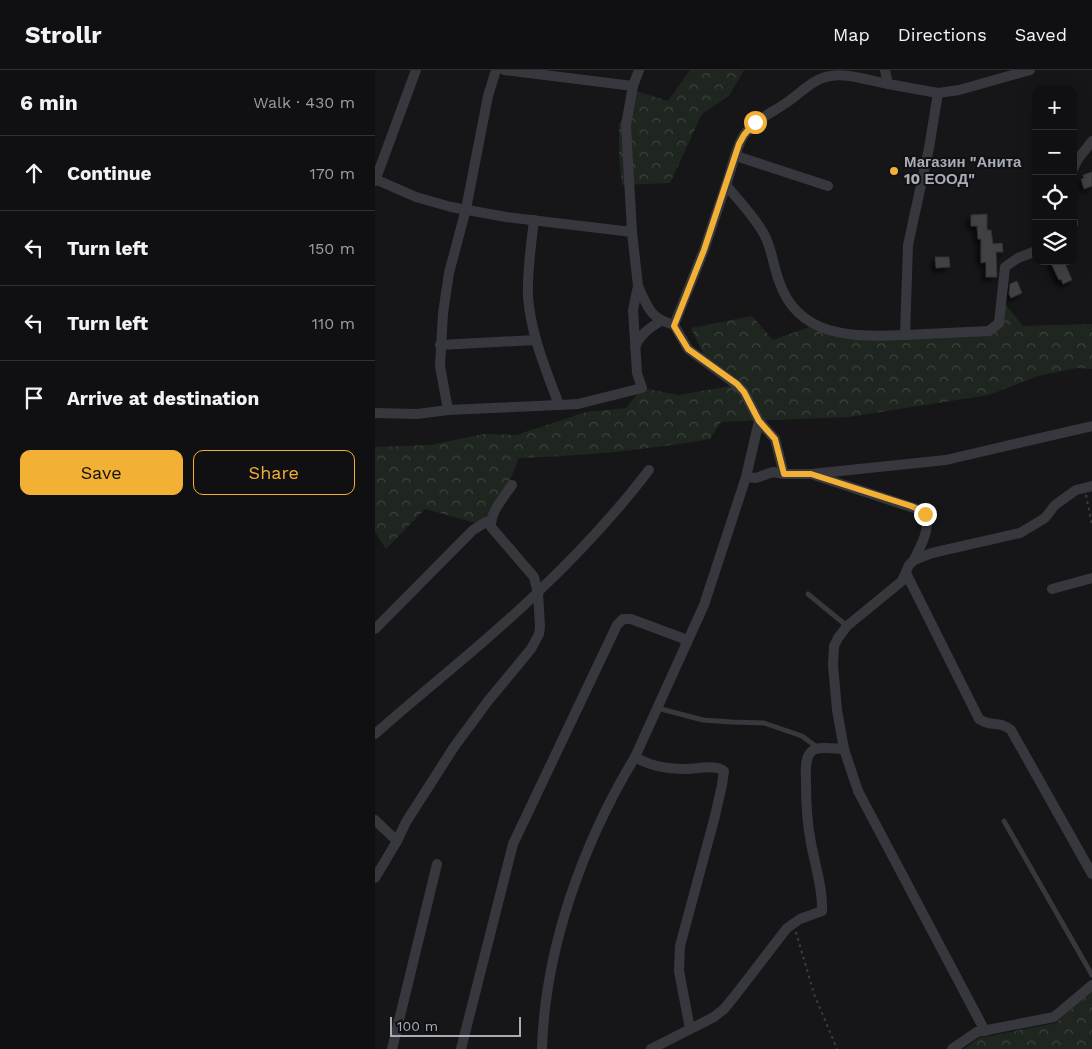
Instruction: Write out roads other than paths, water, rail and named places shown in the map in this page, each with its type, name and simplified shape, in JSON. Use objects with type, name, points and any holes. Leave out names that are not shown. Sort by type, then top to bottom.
[{"type":"street","points":[[416,70],[375,179],[427,201],[483,214],[633,232]]},
{"type":"street","points":[[448,410],[441,375],[443,313],[449,273],[466,210],[488,96],[496,70]]},
{"type":"street","points":[[504,70],[633,86]]},
{"type":"street","points":[[375,413],[417,414],[448,410],[578,404],[642,388],[637,373],[635,348],[633,310],[638,286],[626,125],[628,105],[639,70]]},
{"type":"street","points":[[885,70],[888,84]]},
{"type":"street","points":[[674,326],[704,250],[744,135],[755,122],[824,77],[839,75],[938,93],[959,90],[1030,70]]},
{"type":"street","points":[[905,334],[908,245],[929,148],[938,93]]},
{"type":"street","points":[[1077,161],[1091,147]]},
{"type":"street","points":[[736,156],[828,186]]},
{"type":"street","points":[[726,185],[758,224],[770,247],[779,281],[789,302],[807,319],[825,329],[846,334],[866,336],[989,331],[999,323],[1005,266],[1032,253]]},
{"type":"street","points":[[534,220],[528,297],[536,340],[559,405]]},
{"type":"street","points":[[638,286],[654,317],[661,322],[674,326],[688,349],[737,384],[744,392],[759,421],[775,439],[784,474]]},
{"type":"street","points":[[635,348],[638,340],[650,328],[661,322]]},
{"type":"street","points":[[441,345],[536,340]]},
{"type":"street","points":[[542,1049],[543,1016],[549,974],[573,893],[601,820],[614,792],[635,757],[704,605],[746,477],[759,421]]},
{"type":"street","points":[[746,477],[757,478],[773,472],[811,474],[946,460],[1092,426]]},
{"type":"street","points":[[375,734],[538,592],[591,539],[649,470]]},
{"type":"street","points":[[811,474],[920,510],[925,514],[927,520],[925,534],[914,560],[909,565],[902,581],[847,626],[834,646],[837,710],[844,749],[857,791],[985,1031]]},
{"type":"street","points":[[375,878],[406,822],[460,739],[536,641],[540,626],[538,592],[535,578],[491,527],[491,521],[512,485]]},
{"type":"street","points":[[914,560],[932,553],[1021,533],[1045,518],[1055,505],[1075,490],[1088,487]]},
{"type":"street","points":[[375,629],[473,530],[491,521]]},
{"type":"street","points":[[906,573],[979,720],[987,724],[1003,724],[1011,730],[1092,874]]},
{"type":"street","points":[[1052,589],[1092,578]]},
{"type":"street","points":[[461,1049],[513,844],[617,625],[623,619],[631,619],[682,638],[687,643]]},
{"type":"street","points":[[651,1049],[714,1017],[723,1009],[779,936],[793,922],[822,911],[821,894],[810,840],[806,790],[807,761],[809,754],[813,750],[844,749]]},
{"type":"street","points":[[635,757],[647,764],[665,767],[684,769],[714,767],[724,771],[717,808],[680,946],[679,971],[690,1029]]},
{"type":"street","points":[[375,820],[397,841]]},
{"type":"street","points":[[392,1049],[437,864]]},
{"type":"street","points":[[952,1049],[977,1032],[1054,1017],[1092,985]]},
{"type":"lane","points":[[808,594],[847,626]]},
{"type":"lane","points":[[657,708],[703,720],[764,723],[802,736],[819,749]]},
{"type":"lane","points":[[1005,821],[1092,975]]},
{"type":"place","name":"Магазин \"Анита 10 ЕООД\"","points":[[894,171]]}]
